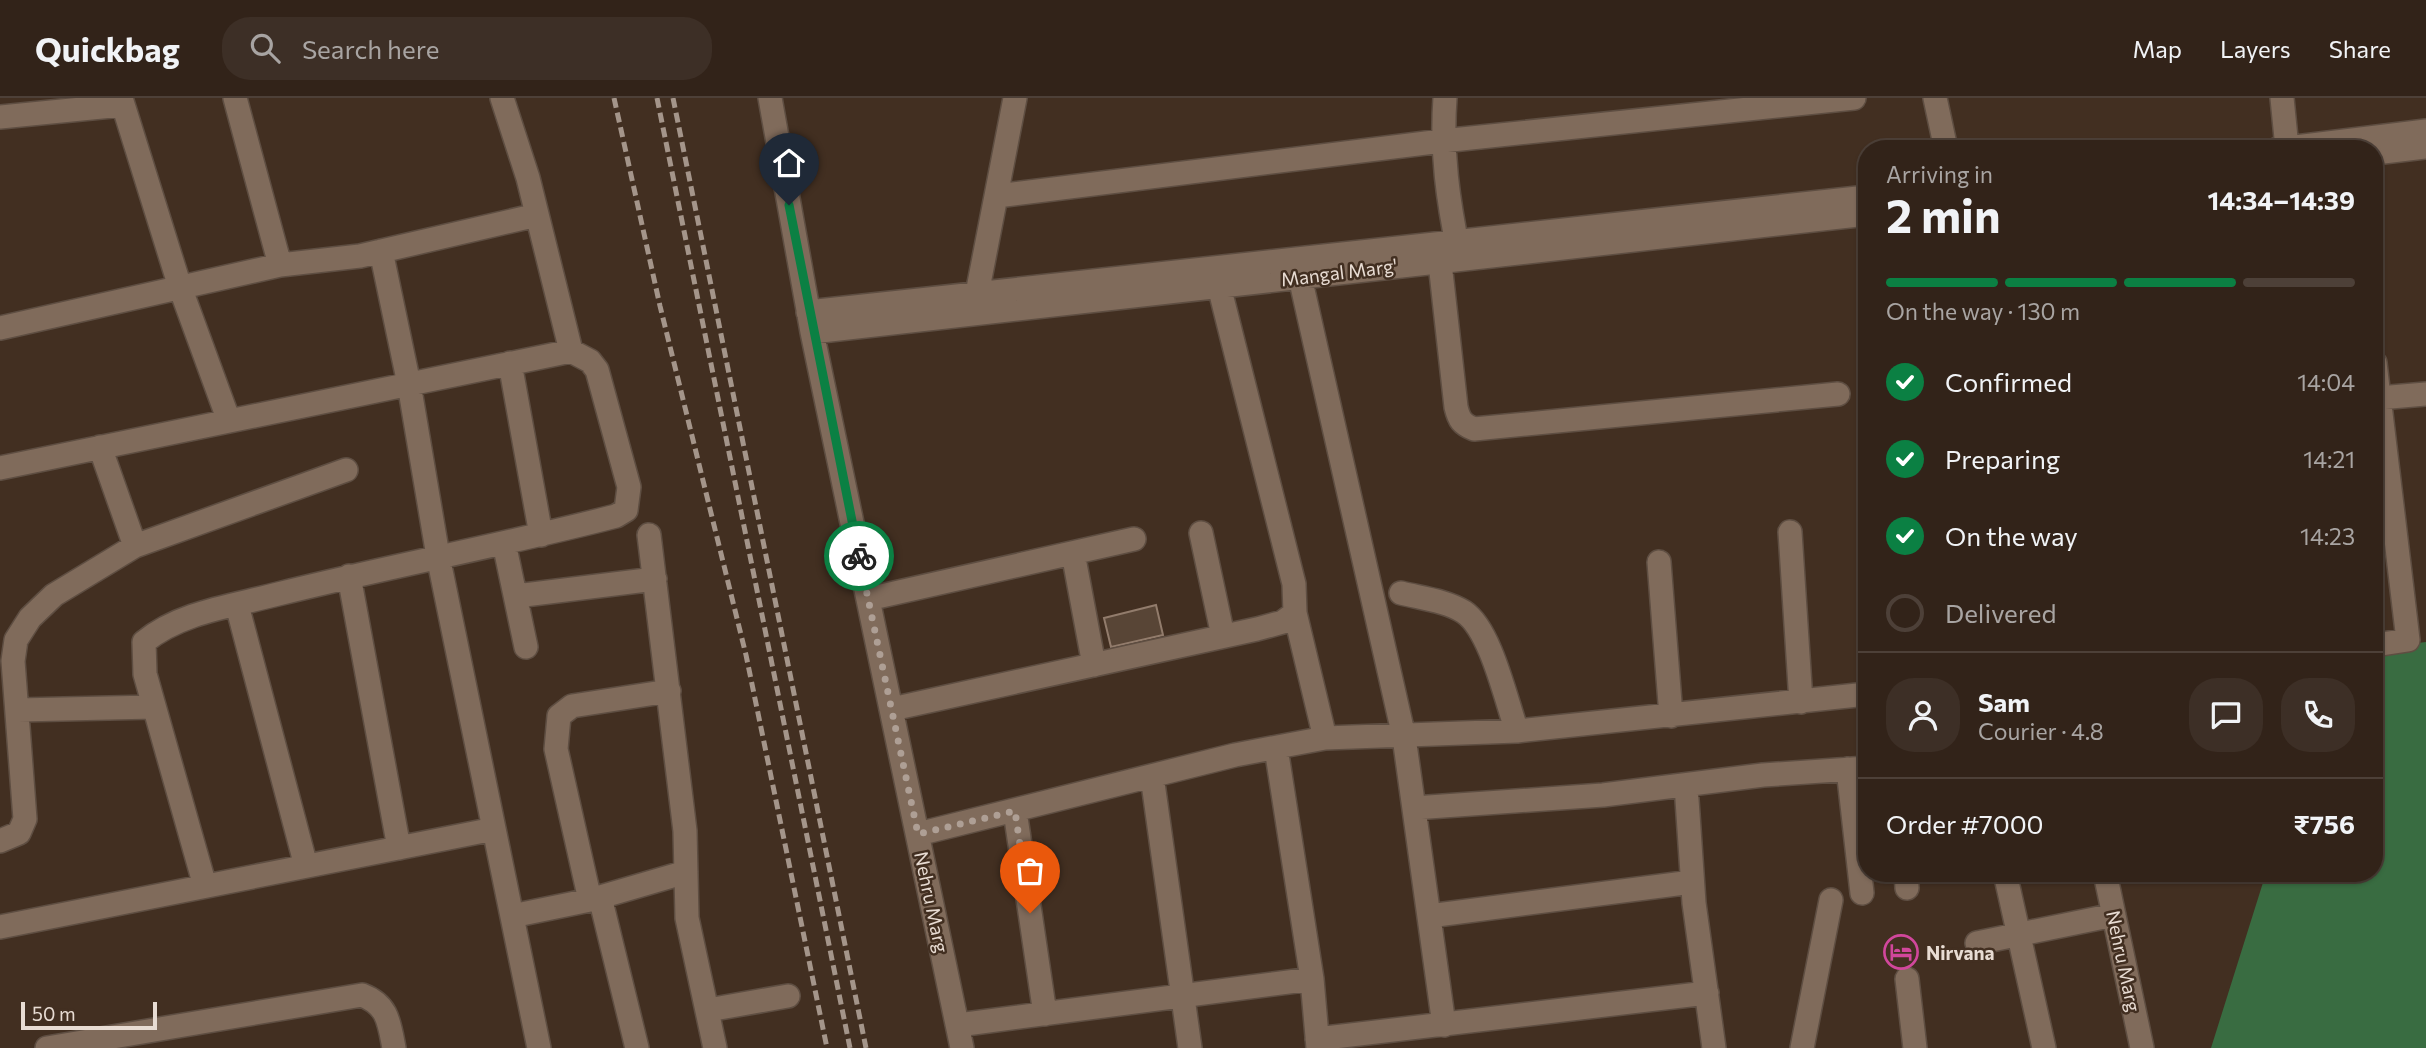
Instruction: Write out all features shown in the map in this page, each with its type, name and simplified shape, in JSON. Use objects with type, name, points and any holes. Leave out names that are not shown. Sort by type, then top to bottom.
[{"type":"street","points":[[235,98],[280,265]]},
{"type":"street","points":[[502,98],[537,215],[571,351]]},
{"type":"street","name":"Nehru Marg","points":[[770,98],[810,322],[962,1048]]},
{"type":"street","points":[[977,295],[1015,98]]},
{"type":"street","points":[[1445,98],[1442,141],[1458,419],[1474,429],[1838,394]]},
{"type":"street","points":[[997,197],[1442,141],[1854,98]]},
{"type":"street","points":[[1935,98],[1944,140]]},
{"type":"street","points":[[2282,98],[2282,140]]},
{"type":"street","points":[[12,110],[121,102],[180,287],[229,421]]},
{"type":"street","points":[[2350,140],[2426,131]]},
{"type":"street","points":[[2383,152],[2426,147]]},
{"type":"street","points":[[810,322],[977,295],[1448,250],[1858,198]]},
{"type":"street","points":[[0,328],[280,265],[381,251],[537,215]]},
{"type":"street","name":"Mangal Marg'","points":[[810,322],[1300,277],[1448,250],[1858,215]]},
{"type":"street","points":[[381,251],[409,384],[439,556],[539,1048]]},
{"type":"street","points":[[1300,277],[1404,737],[1444,1025]]},
{"type":"street","points":[[1219,286],[1294,584],[1295,613],[1325,738]]},
{"type":"street","points":[[0,468],[571,351],[590,361],[602,382],[630,500],[626,510],[616,516],[349,576],[173,622],[144,642],[145,674],[205,886]]},
{"type":"street","points":[[510,363],[541,535]]},
{"type":"street","points":[[2383,398],[2426,394]]},
{"type":"street","points":[[2383,431],[2408,640],[2383,644]]},
{"type":"street","points":[[100,447],[135,546]]},
{"type":"street","points":[[0,841],[19,833],[24,819],[13,661],[16,640],[30,618],[54,596],[135,546],[346,470]]},
{"type":"street","points":[[1790,532],[1801,702]]},
{"type":"street","points":[[1201,533],[1223,636]]},
{"type":"street","points":[[649,535],[669,691],[686,872],[687,918],[709,1010],[715,1048]]},
{"type":"street","points":[[868,599],[1134,539]]},
{"type":"street","points":[[504,543],[526,647]]},
{"type":"street","points":[[1073,553],[1094,665]]},
{"type":"street","points":[[1659,562],[1671,716]]},
{"type":"street","points":[[349,576],[399,848]]},
{"type":"street","points":[[516,596],[655,579]]},
{"type":"street","points":[[1401,593],[1451,606],[1471,618],[1489,651],[1517,731]]},
{"type":"street","points":[[237,605],[306,866]]},
{"type":"street","points":[[892,709],[1283,622],[1295,613]]},
{"type":"street","points":[[637,1048],[556,749],[559,716],[564,709],[669,691]]},
{"type":"street","points":[[918,834],[1152,776],[1325,738],[1517,731],[1858,695]]},
{"type":"street","points":[[18,710],[154,707]]},
{"type":"street","points":[[1276,748],[1312,979],[1317,1044],[1444,1025],[1707,993]]},
{"type":"street","points":[[1414,808],[1603,795],[1763,775],[1857,768],[1858,793]]},
{"type":"street","points":[[1152,776],[1190,1048]]},
{"type":"street","points":[[1686,785],[1692,882],[1714,1048]]},
{"type":"street","points":[[1015,811],[1045,1014]]},
{"type":"street","points":[[0,927],[494,829]]},
{"type":"street","points":[[512,916],[595,899],[686,872]]},
{"type":"street","points":[[1429,916],[1692,882]]},
{"type":"street","points":[[1862,882],[1862,893]]},
{"type":"street","points":[[2007,882],[2044,1048]]},
{"type":"street","name":"Nehru Marg","points":[[2107,882],[2142,1048]]},
{"type":"street","points":[[1802,1048],[1831,900]]},
{"type":"street","points":[[1977,943],[2115,915]]},
{"type":"street","points":[[958,1025],[1312,979]]},
{"type":"street","points":[[1907,979],[1915,1048]]},
{"type":"street","points":[[47,1048],[362,995],[376,1000],[387,1012],[394,1048]]},
{"type":"street","points":[[709,1010],[788,996]]},
{"type":"green space","points":[[2426,642],[2426,1048],[2211,1048],[2263,882],[2383,882],[2383,647]]},
{"type":"building","points":[[1156,605],[1163,635],[1111,647],[1104,618]]},
{"type":"railway","points":[[614,98],[660,306],[746,655],[827,1048]]},
{"type":"railway","points":[[657,98],[850,1048]]},
{"type":"railway","points":[[673,98],[866,1048]]},
{"type":"way so far","points":[[859,556],[918,834],[1015,811],[1030,913]]},
{"type":"place","name":"Nirvana","points":[[1901,952]]},
{"type":"route","points":[[789,205],[812,332],[859,556]]}]
